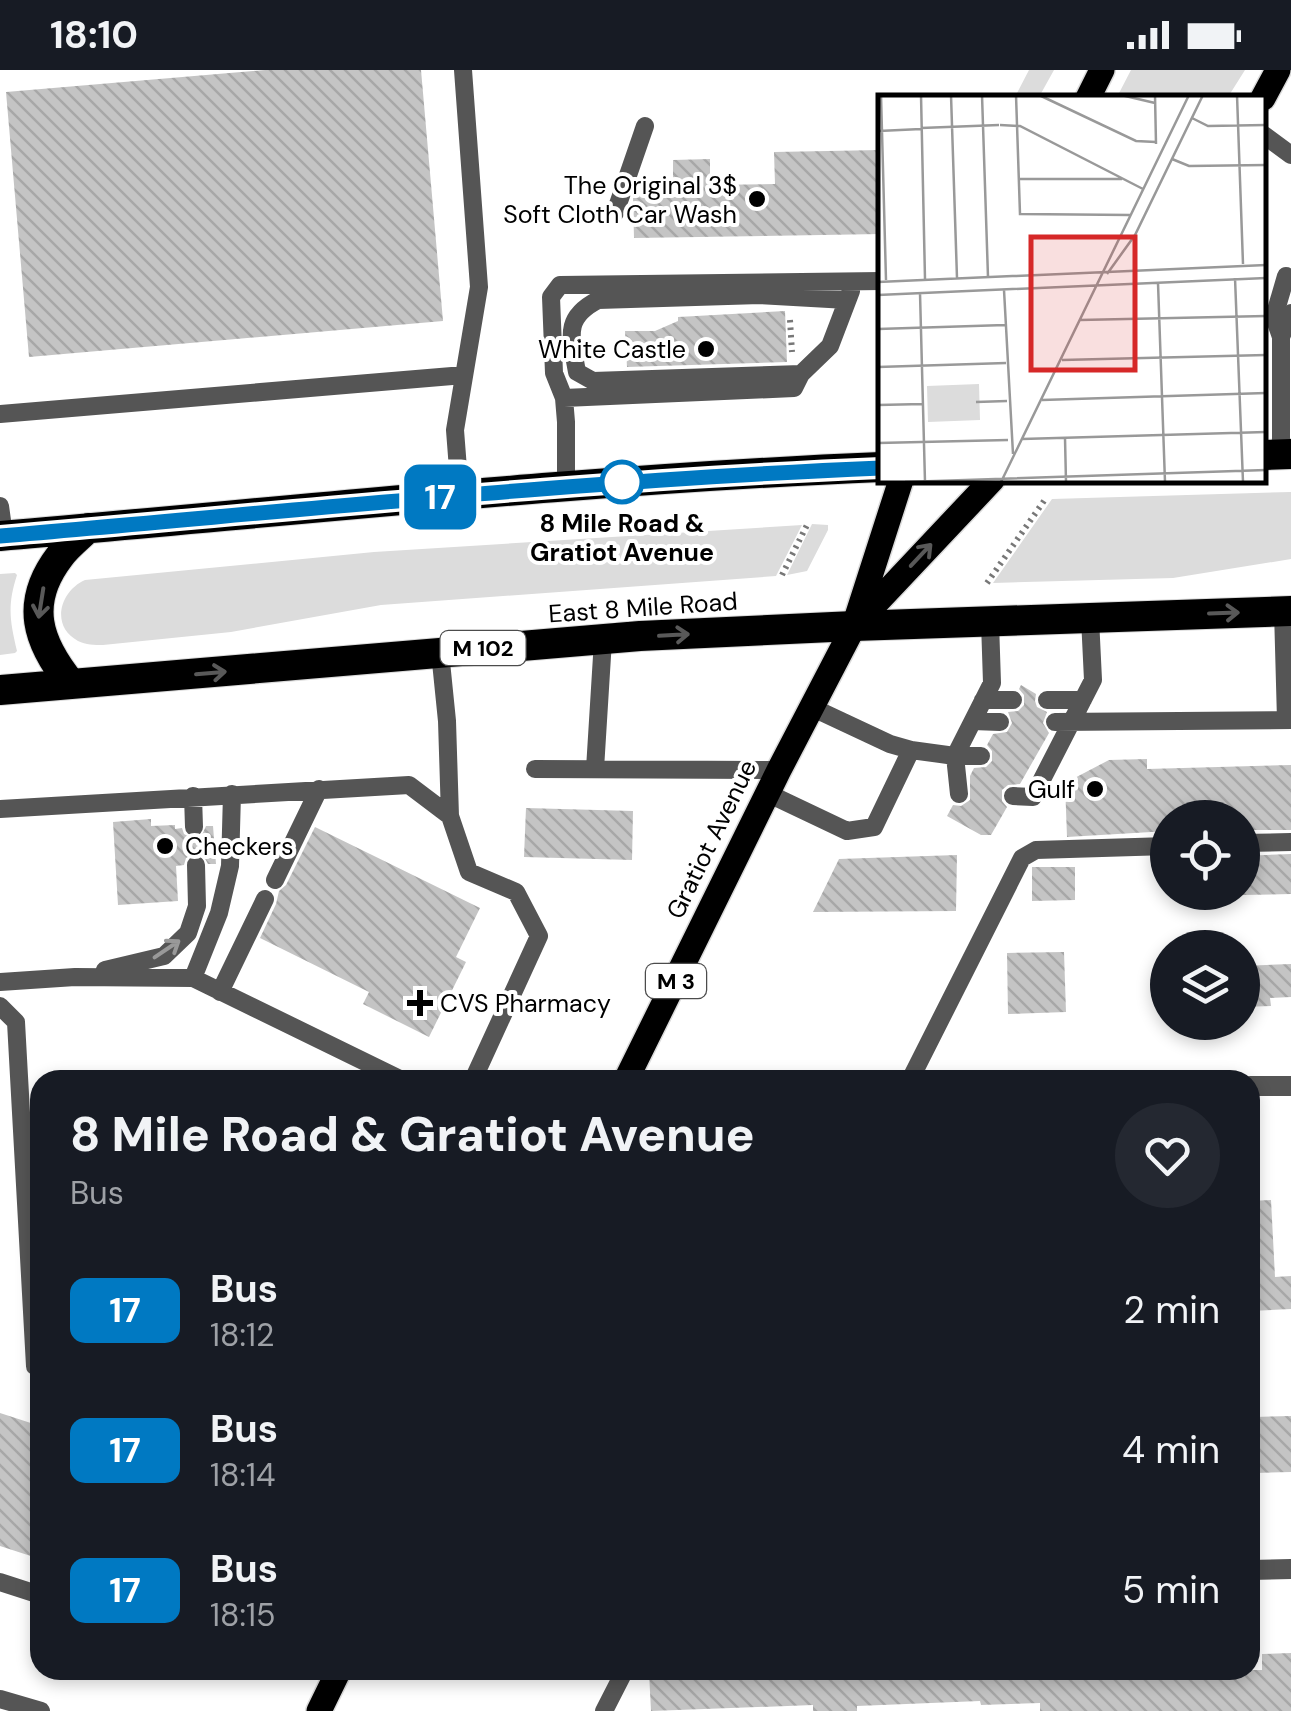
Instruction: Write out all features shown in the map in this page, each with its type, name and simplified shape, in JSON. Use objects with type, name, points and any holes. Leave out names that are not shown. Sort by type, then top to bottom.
[{"type":"highway","points":[[1,526],[88,528],[460,495],[878,468]]},
{"type":"highway","points":[[70,684],[56,667],[38,626],[38,603],[60,555],[88,528]]},
{"type":"highway","name":"East 8 Mile Road","points":[[0,690],[603,640],[854,626],[1287,611]]},
{"type":"main road","points":[[1090,95],[1102,70]]},
{"type":"main road","points":[[1264,95],[1278,70]]},
{"type":"main road","name":"Gratiot Avenue","points":[[631,1070],[854,626],[900,482]]},
{"type":"main road","name":"Gratiot Avenue","points":[[854,626],[990,482]]},
{"type":"main road","points":[[319,1711],[335,1680]]},
{"type":"street","points":[[1260,1086],[1291,1086]]},
{"type":"street","points":[[1260,1570],[1291,1569]]},
{"type":"lane","points":[[460,495],[455,430],[479,287],[463,70]]},
{"type":"lane","points":[[615,212],[645,126]]},
{"type":"lane","points":[[1266,137],[1291,155]]},
{"type":"lane","points":[[1286,276],[1274,317],[1289,337]]},
{"type":"lane","points":[[566,487],[564,398],[554,373],[551,298],[560,285],[878,280]]},
{"type":"lane","points":[[564,398],[794,388],[802,374],[830,346],[854,281]]},
{"type":"lane","points":[[802,374],[593,381],[576,372],[574,320],[584,307],[598,300],[760,295],[847,300]]},
{"type":"lane","points":[[1279,454],[1291,313]]},
{"type":"lane","points":[[0,414],[464,375]]},
{"type":"lane","points":[[1063,722],[1289,720],[1287,611]]},
{"type":"lane","points":[[1013,796],[1033,797],[1045,757],[1063,722],[1083,700],[1093,680],[1090,618]]},
{"type":"lane","points":[[959,794],[955,756],[992,683],[990,622]]},
{"type":"lane","points":[[595,769],[603,640]]},
{"type":"lane","points":[[440,652],[450,816],[469,872],[516,892],[538,936],[478,1070]]},
{"type":"lane","points":[[983,700],[1013,700]]},
{"type":"lane","points":[[1046,700],[1083,700]]},
{"type":"lane","points":[[810,707],[910,750],[981,756]]},
{"type":"lane","points":[[972,721],[1000,722]]},
{"type":"lane","points":[[535,769],[595,769],[773,782],[846,830],[874,828],[910,750]]},
{"type":"lane","points":[[0,808],[409,785],[450,816]]},
{"type":"lane","points":[[274,880],[319,790]]},
{"type":"lane","points":[[193,978],[219,913],[230,866],[232,794]]},
{"type":"lane","points":[[193,796],[194,828]]},
{"type":"lane","points":[[1260,843],[1291,842]]},
{"type":"lane","points":[[915,1070],[1022,858],[1036,850],[1150,847]]},
{"type":"lane","points":[[75,977],[164,956],[188,932],[198,906],[196,865]]},
{"type":"lane","points":[[220,992],[265,899]]},
{"type":"lane","points":[[0,982],[75,977],[193,978],[381,1070]]},
{"type":"lane","points":[[0,1006],[16,1022],[30,1276]]},
{"type":"lane","points":[[0,1582],[30,1592]]},
{"type":"lane","points":[[604,1711],[620,1680]]},
{"type":"lane","points":[[0,1699],[41,1711]]},
{"type":"path","points":[[987,583],[1046,498]]},
{"type":"path","points":[[782,575],[808,525]]},
{"type":"shaded area","points":[[1029,70],[1054,70],[1040,95],[1016,95]]},
{"type":"shaded area","points":[[1131,70],[1245,70],[1229,95],[1118,95]]},
{"type":"shaded area","points":[[1291,492],[1291,559],[1173,578],[993,583],[1052,499]]},
{"type":"shaded area","points":[[812,524],[828,525],[828,530],[807,571],[787,575]]},
{"type":"shaded area","points":[[802,525],[776,576],[381,605],[231,632],[103,645],[78,641],[69,635],[61,618],[69,592],[85,580],[374,552]]},
{"type":"shaded area","points":[[15,573],[11,613],[17,651],[0,655],[0,574]]},
{"type":"building","points":[[265,70],[421,70],[443,321],[29,357],[6,92]]},
{"type":"building","name":"The Original 3$ Soft Cloth Car Wash","points":[[878,150],[878,234],[634,238],[633,198],[638,185],[673,185],[673,160],[710,159],[710,185],[775,184],[774,152]]},
{"type":"building","name":"White Castle","points":[[785,311],[787,362],[627,367],[625,331],[655,331],[678,321],[678,317]]},
{"type":"building","points":[[1021,685],[1036,694],[1037,707],[1047,712],[1043,723],[1049,733],[1020,784],[1002,790],[1002,801],[1007,807],[991,835],[981,835],[947,816],[953,805],[961,806],[970,800],[974,768],[986,767],[992,761],[987,745],[993,734],[1007,732],[1012,723],[1008,712],[1018,711],[1024,705]]},
{"type":"building","points":[[1147,759],[1147,769],[1291,765],[1291,830],[1260,830],[1260,800],[1150,800],[1150,832],[1067,837],[1065,783],[1109,760]]},
{"type":"building","points":[[526,808],[633,811],[632,860],[524,857]]},
{"type":"building","name":"Checkers","points":[[151,819],[151,826],[175,825],[175,829],[182,828],[193,839],[201,837],[206,826],[213,826],[216,864],[208,864],[203,855],[195,853],[186,858],[184,865],[176,866],[178,901],[118,905],[113,822]]},
{"type":"building","name":"CVS Pharmacy","points":[[315,827],[480,908],[456,957],[466,962],[429,1037],[363,1004],[369,992],[260,938],[279,891],[286,885]]},
{"type":"building","points":[[1291,854],[1291,894],[1260,895],[1260,855]]},
{"type":"building","points":[[957,855],[956,911],[813,912],[839,859]]},
{"type":"building","points":[[1032,867],[1075,867],[1075,900],[1032,901]]},
{"type":"building","points":[[1064,952],[1066,1012],[1008,1014],[1007,953]]},
{"type":"building","points":[[1291,964],[1291,997],[1270,998],[1271,1006],[1260,1006],[1260,965]]},
{"type":"building","points":[[1271,1200],[1275,1277],[1291,1276],[1291,1309],[1260,1311],[1260,1201]]},
{"type":"building","points":[[0,1413],[30,1423],[30,1556],[0,1546]]},
{"type":"building","points":[[1291,1416],[1291,1472],[1260,1473],[1260,1417]]},
{"type":"building","points":[[1291,1653],[1291,1711],[1040,1711],[1040,1703],[981,1705],[980,1701],[857,1706],[857,1711],[813,1711],[813,1705],[651,1711],[649,1680],[1260,1680],[1262,1654]]},
{"type":"bus line","name":"17","points":[[0,536],[621,482],[878,468]]},
{"type":"place","name":"The Original 3$ Soft Cloth Car Wash","points":[[757,199]]},
{"type":"place","name":"White Castle","points":[[706,349]]},
{"type":"place","name":"8 Mile Road & Gratiot Avenue","points":[[622,482]]},
{"type":"place","name":"Gulf","points":[[1095,789]]},
{"type":"place","name":"Checkers","points":[[165,846]]},
{"type":"place","name":"CVS Pharmacy","points":[[420,1003]]}]
